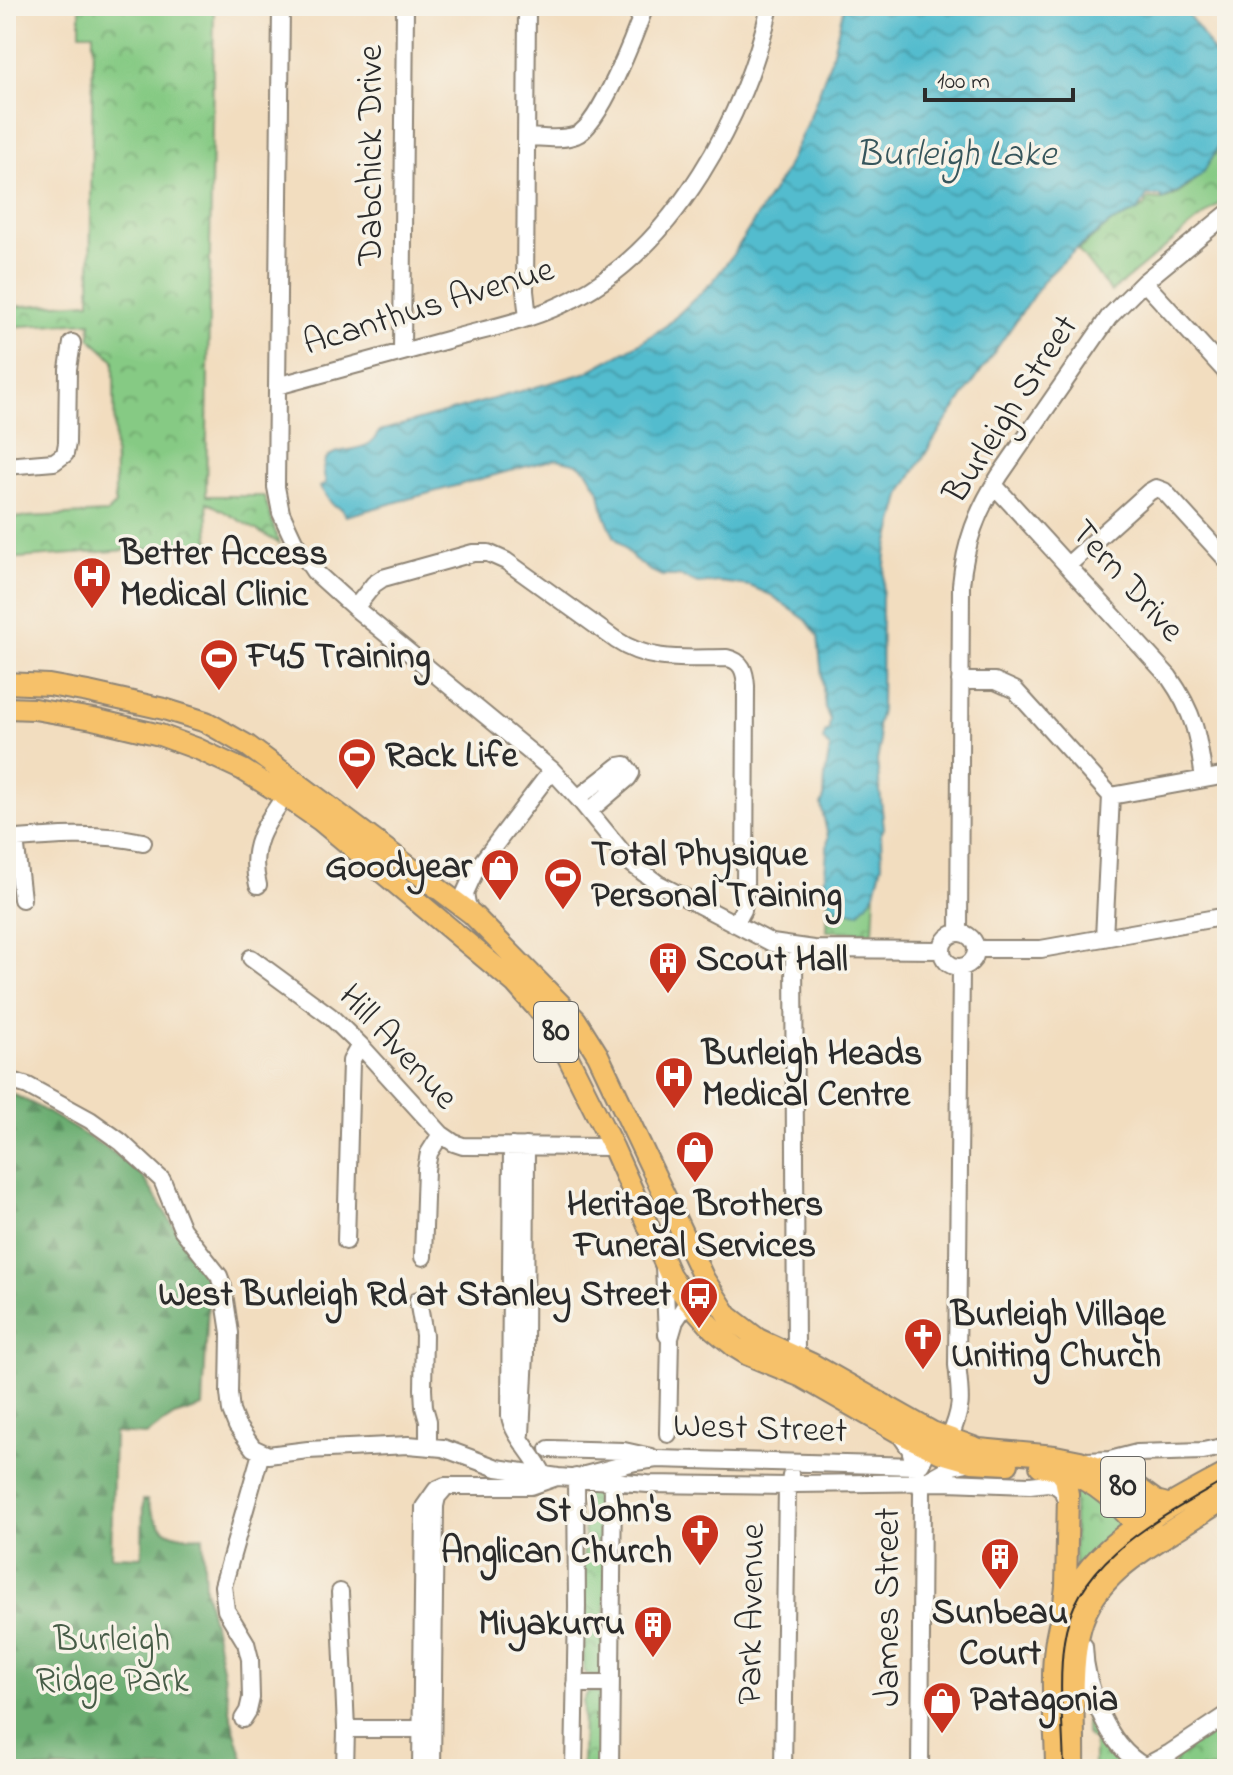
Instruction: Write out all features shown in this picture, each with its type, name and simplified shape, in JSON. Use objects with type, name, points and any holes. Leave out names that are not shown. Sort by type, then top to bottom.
[{"type":"highway","points":[[1073,1769],[1075,1655],[1085,1612],[1108,1577],[1171,1505],[1227,1474]]},
{"type":"highway","points":[[1057,1769],[1057,1637],[1074,1592],[1087,1572],[1110,1549],[1227,1496]]},
{"type":"main road","name":"80","points":[[6,683],[49,685],[88,692],[206,722],[248,746],[472,914],[580,1025],[598,1055],[704,1279],[728,1316],[752,1336],[796,1356],[939,1444]]},
{"type":"main road","name":"80","points":[[6,708],[65,713],[160,735],[243,770],[321,821],[526,994],[552,1025],[613,1147],[663,1261],[688,1301],[713,1329],[735,1347],[802,1377],[898,1432],[975,1456],[1058,1469],[1079,1477],[1102,1490],[1148,1533]]},
{"type":"main road","points":[[658,1181],[666,1217],[696,1285],[688,1301]]},
{"type":"main road","name":"80","points":[[975,1456],[1055,1456],[1081,1461]]},
{"type":"main road","points":[[1081,1461],[1104,1466],[1123,1482],[1156,1501],[1171,1505]]},
{"type":"main road","points":[[1058,1469],[1067,1484],[1069,1508],[1062,1620]]},
{"type":"main road","name":"80","points":[[1123,1482],[1148,1533]]},
{"type":"street","name":"Acanthus Avenue","points":[[281,6],[276,478],[281,513],[294,541],[314,571],[552,770],[632,864],[657,883],[772,943],[814,949],[942,950]]},
{"type":"street","name":"Dabchick Drive","points":[[402,352],[405,6]]},
{"type":"street","points":[[527,6],[525,291],[528,318]]},
{"type":"street","points":[[526,137],[572,137],[588,127],[630,48],[645,6]]},
{"type":"street","name":"Acanthus Avenue","points":[[277,386],[528,318],[555,308],[594,287],[631,260],[659,232],[721,136],[748,77],[770,6]]},
{"type":"street","name":"Burleigh Street","points":[[959,933],[961,585],[973,527],[986,497],[1109,317],[1144,282],[1227,214]]},
{"type":"street","points":[[1144,282],[1227,373]]},
{"type":"street","points":[[6,466],[54,462],[65,454],[68,366],[72,343]]},
{"type":"street","name":"Tern Drive","points":[[994,485],[1169,677],[1190,711],[1204,779]]},
{"type":"street","points":[[1068,565],[1156,488],[1164,491],[1227,560]]},
{"type":"street","points":[[355,608],[374,584],[383,578],[473,553],[488,553],[506,561],[616,640],[640,653],[667,657],[727,658],[737,662],[745,673],[746,686],[745,882],[743,910],[735,924]]},
{"type":"street","points":[[960,681],[995,681],[1015,690],[1111,796],[1104,938]]},
{"type":"street","points":[[433,883],[461,885],[552,770]]},
{"type":"street","points":[[1111,796],[1227,775]]},
{"type":"street","points":[[258,885],[254,871],[265,824],[285,796]]},
{"type":"street","points":[[22,899],[11,840],[46,836],[117,836],[143,842]]},
{"type":"street","points":[[472,914],[465,893],[475,871]]},
{"type":"street","points":[[976,949],[1041,949],[1227,916]]},
{"type":"street","points":[[959,933],[972,940],[976,949],[970,963],[961,967],[950,964],[942,950],[945,940],[959,933]]},
{"type":"street","points":[[794,947],[796,1356]]},
{"type":"street","name":"Hill Avenue","points":[[251,958],[330,1016],[441,1134],[429,1153],[426,1169],[423,1257]]},
{"type":"street","points":[[939,1444],[952,1408],[957,1365],[961,967]]},
{"type":"street","points":[[346,1241],[351,1061],[360,1045]]},
{"type":"street","points":[[6,1079],[28,1086],[90,1120],[151,1167],[162,1180],[182,1229],[219,1276],[230,1333],[231,1411],[246,1440],[261,1453],[223,1586],[226,1610],[246,1643],[250,1659],[251,1698],[243,1719]]},
{"type":"street","points":[[441,1134],[459,1145],[613,1147]]},
{"type":"street","points":[[421,1769],[424,1509],[438,1488],[456,1485],[531,1486],[551,1476],[513,1428],[509,1409],[519,1146]]},
{"type":"street","points":[[663,1261],[668,1348],[668,1434]]},
{"type":"street","points":[[418,1300],[425,1342],[423,1389],[428,1446]]},
{"type":"street","points":[[668,1348],[675,1321],[688,1301]]},
{"type":"street","points":[[957,1365],[963,1425],[975,1456]]},
{"type":"street","points":[[916,1466],[939,1444],[958,1417],[960,1396]]},
{"type":"street","points":[[898,1432],[909,1446],[923,1483]]},
{"type":"street","name":"James Street","points":[[920,1769],[923,1483],[931,1475],[939,1444]]},
{"type":"street","name":"West Street","points":[[261,1453],[275,1455],[308,1450],[428,1446],[443,1448],[497,1468],[551,1476],[787,1486],[1048,1483],[1056,1485],[1064,1493],[1069,1508]]},
{"type":"street","points":[[1202,1456],[1227,1446]]},
{"type":"street","points":[[549,1449],[624,1451],[657,1459]]},
{"type":"street","name":"West Street","points":[[923,1483],[975,1456]]},
{"type":"street","points":[[1123,1482],[1130,1463],[1140,1456]]},
{"type":"street","points":[[1081,1461],[1140,1456],[1227,1456]]},
{"type":"street","name":"West Street","points":[[613,1478],[630,1463],[657,1459],[916,1466]]},
{"type":"street","name":"Park Avenue","points":[[783,1769],[787,1486],[791,1462]]},
{"type":"street","points":[[893,1484],[898,1476],[894,1466]]},
{"type":"street","points":[[574,1769],[576,1477]]},
{"type":"street","points":[[610,1769],[613,1478]]},
{"type":"street","points":[[432,1769],[435,1506],[440,1493],[456,1485]]},
{"type":"street","points":[[340,1592],[346,1695],[345,1769]]},
{"type":"street","points":[[1085,1612],[1085,1665],[1090,1689],[1097,1706],[1128,1755],[1142,1768],[1227,1715]]},
{"type":"street","points":[[575,1684],[610,1684]]},
{"type":"street","points":[[346,1729],[421,1729]]},
{"type":"green space","points":[[80,6],[214,6],[206,496],[264,496],[279,543],[207,502],[209,544],[6,559],[6,518],[107,513],[115,505],[114,360],[90,338],[91,322],[6,327],[6,307],[90,302],[93,33],[80,33]]},
{"type":"green space","points":[[1227,125],[1227,198],[1111,292],[1078,250],[1112,222],[1138,211],[1149,199],[1162,200],[1184,190],[1211,159]]},
{"type":"green space","points":[[875,893],[873,932],[827,931],[828,900],[837,909],[868,901]]},
{"type":"green space","name":"Burleigh Ridge Park","points":[[6,1091],[110,1150],[141,1175],[209,1283],[203,1407],[174,1416],[146,1435],[114,1433],[111,1556],[142,1557],[143,1500],[147,1500],[155,1519],[166,1530],[182,1536],[203,1536],[205,1588],[233,1725],[246,1769],[6,1769]]},
{"type":"green space","points":[[1073,1481],[1088,1489],[1126,1525],[1075,1576]]},
{"type":"green space","points":[[602,1488],[608,1498],[604,1669],[599,1677],[590,1676],[584,1671],[582,1605],[585,1495],[589,1489]]},
{"type":"green space","points":[[588,1692],[601,1695],[604,1703],[604,1769],[582,1769],[583,1701]]},
{"type":"green space","points":[[1086,1702],[1089,1702],[1093,1718],[1121,1760],[1128,1763],[1117,1769],[1094,1769],[1094,1741],[1086,1734]]},
{"type":"green space","points":[[1227,1723],[1227,1769],[1168,1769],[1176,1762],[1177,1756]]},
{"type":"water","name":"Burleigh Lake","points":[[844,6],[1173,6],[1189,16],[1218,61],[1227,98],[1227,124],[1203,173],[1163,200],[1160,196],[1147,196],[1138,211],[1112,222],[1076,249],[1045,279],[940,430],[902,492],[886,554],[882,598],[881,710],[877,727],[880,745],[877,761],[884,828],[881,834],[882,864],[875,893],[859,913],[837,909],[828,900],[824,886],[828,837],[821,805],[830,748],[823,740],[830,720],[825,708],[818,636],[806,620],[771,595],[750,586],[719,582],[698,584],[680,576],[662,576],[649,570],[633,558],[614,536],[604,513],[600,492],[587,471],[578,464],[557,459],[346,516],[342,509],[332,504],[320,487],[326,483],[323,470],[330,456],[372,442],[380,431],[585,373],[667,325],[713,281],[784,173],[810,117],[831,59]]},
{"type":"tram line","points":[[1064,1769],[1062,1656],[1072,1612],[1085,1586],[1104,1564],[1150,1525],[1227,1479]]},
{"type":"place","name":"Better Access Medical Clinic","points":[[92,610]]},
{"type":"place","name":"F45 Training","points":[[219,692]]},
{"type":"place","name":"Rack Life","points":[[357,791]]},
{"type":"place","name":"Goodyear","points":[[500,902]]},
{"type":"place","name":"Total Physique Personal Training","points":[[563,911]]},
{"type":"place","name":"Scout Hall","points":[[668,995]]},
{"type":"place","name":"Burleigh Heads Medical Centre","points":[[674,1110]]},
{"type":"place","name":"Heritage Brothers Funeral Services","points":[[695,1184]]},
{"type":"place","name":"West Burleigh Rd at Stanley Street","points":[[699,1330]]},
{"type":"place","name":"Burleigh Village Uniting Church","points":[[923,1371]]},
{"type":"place","name":"St John's Anglican Church","points":[[700,1567]]},
{"type":"place","name":"Sunbeau Court","points":[[1000,1591]]},
{"type":"place","name":"Miyakurru","points":[[653,1659]]},
{"type":"place","name":"Patagonia","points":[[942,1735]]}]
